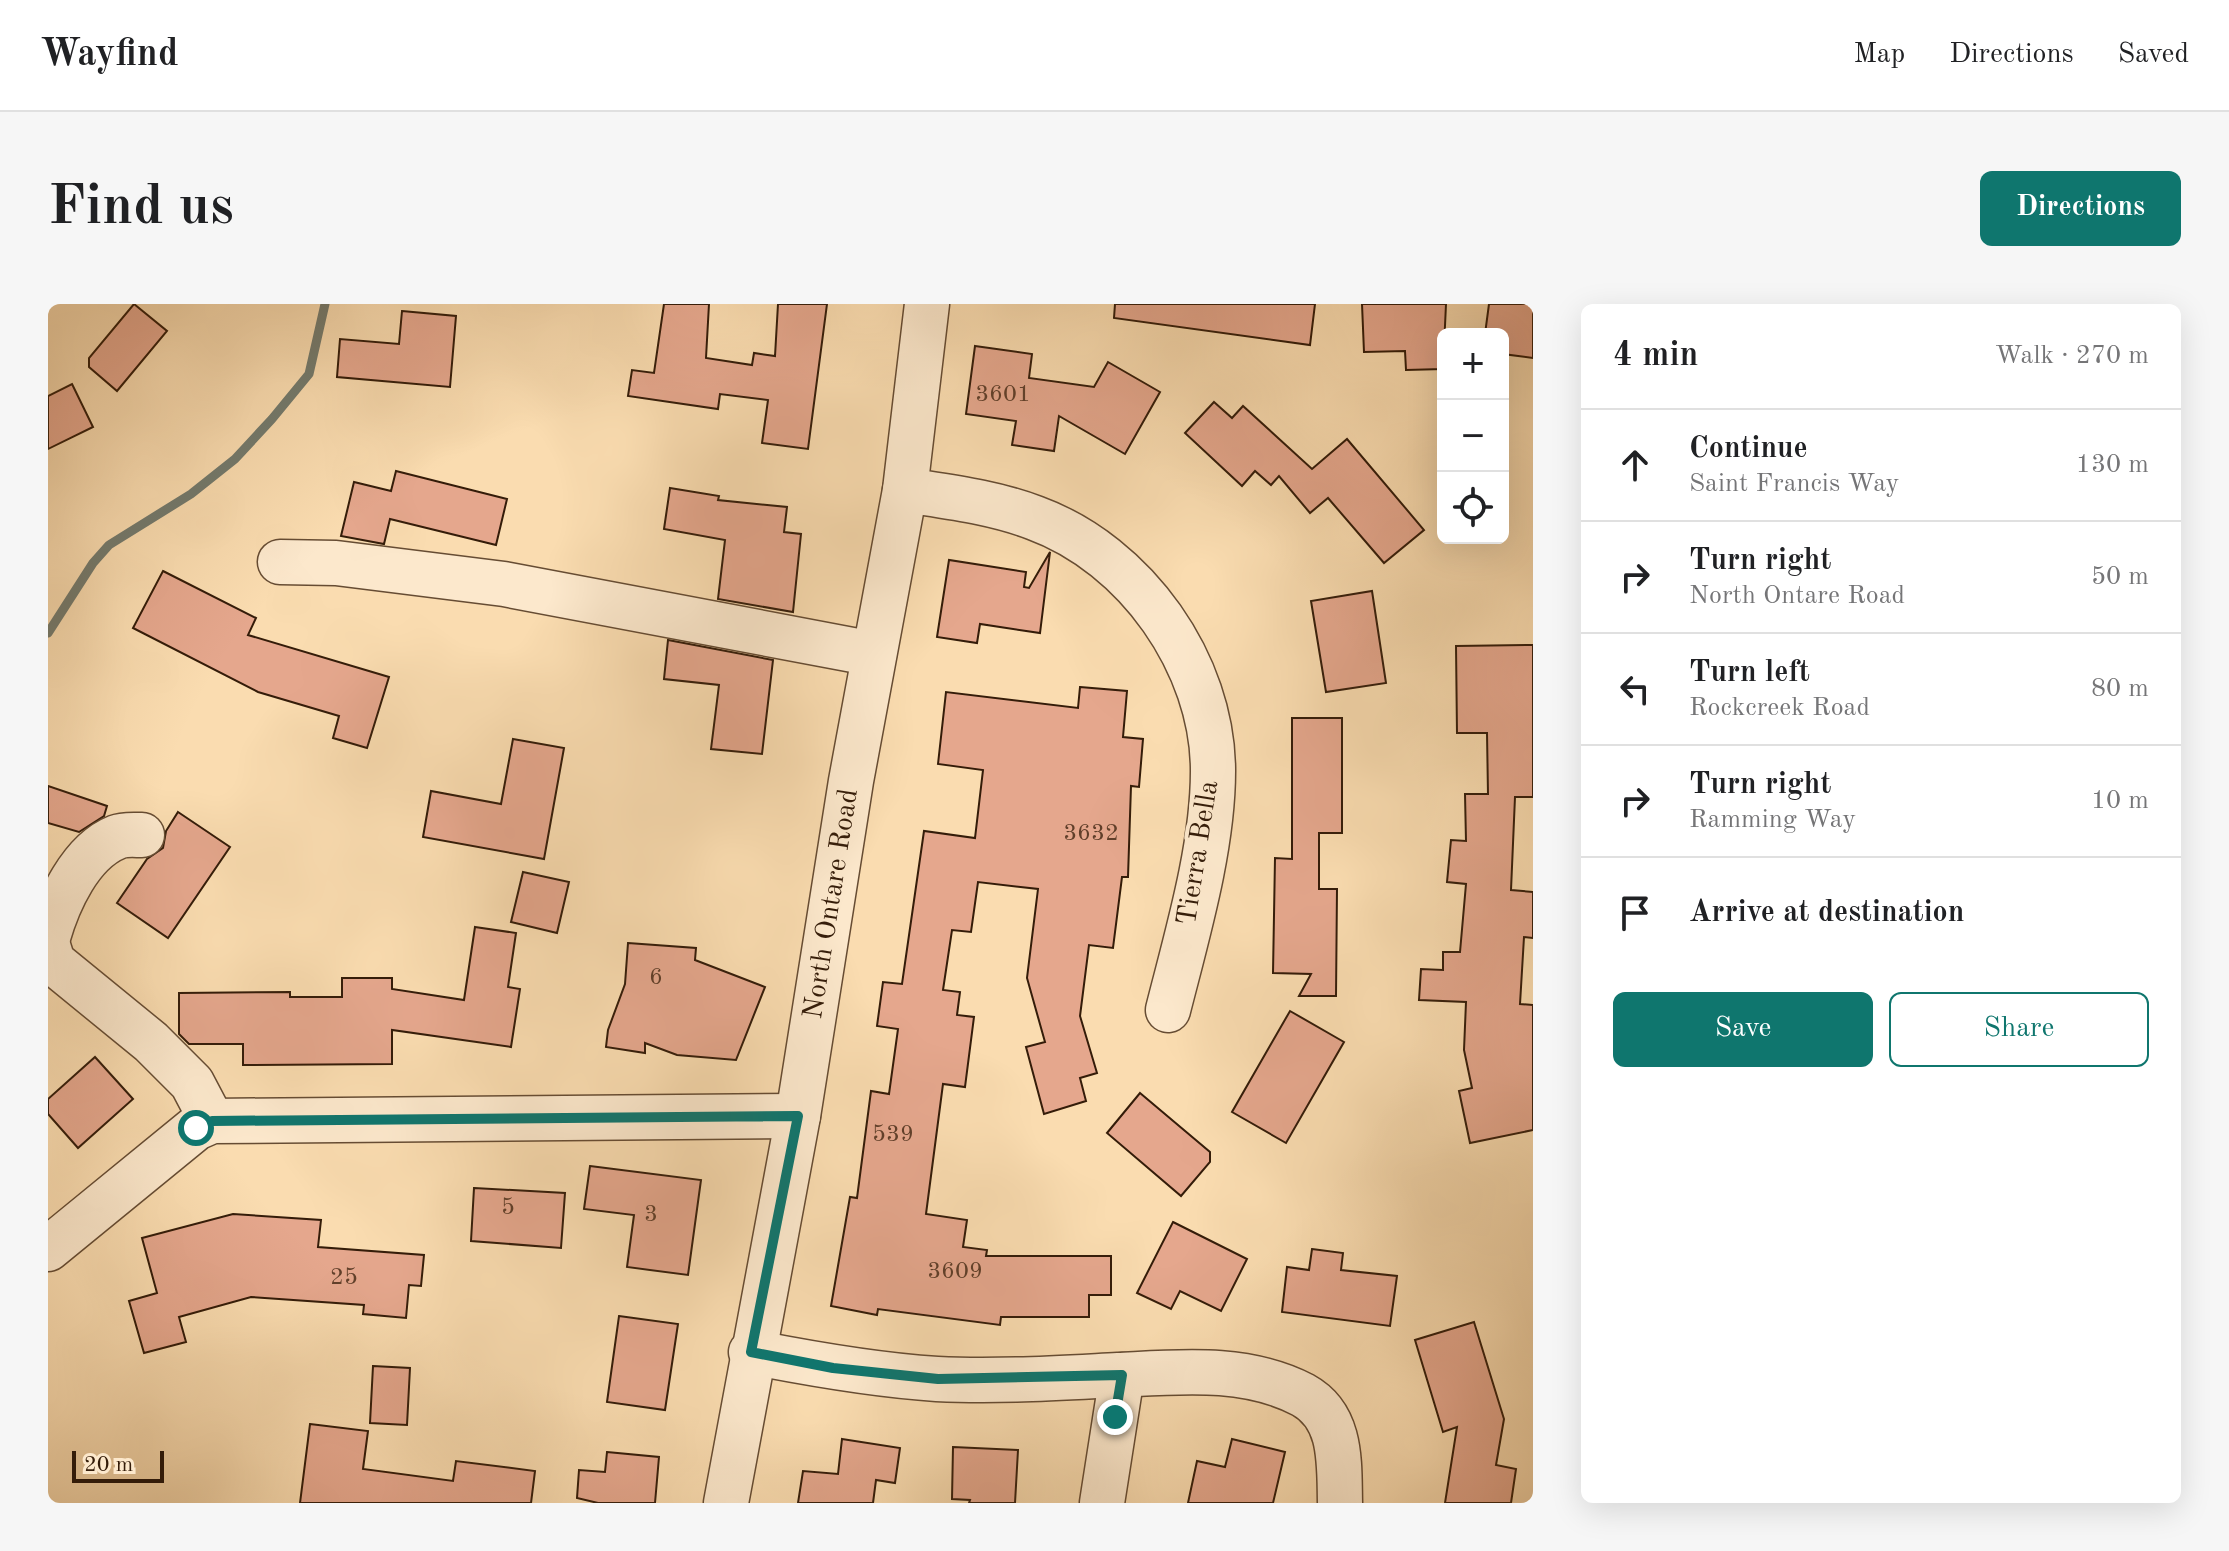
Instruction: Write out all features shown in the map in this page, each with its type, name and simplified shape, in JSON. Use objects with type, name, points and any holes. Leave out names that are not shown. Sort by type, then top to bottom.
[{"type":"street","name":"North Ontare Road","points":[[726,1503],[751,1352],[798,1116],[874,654],[905,490],[927,304]]},
{"type":"street","name":"Tierra Bella","points":[[905,490],[993,504],[1038,518],[1079,540],[1105,557],[1140,591],[1184,656],[1202,700],[1210,734],[1213,772],[1192,912],[1168,1010]]},
{"type":"street","points":[[280,562],[336,563],[504,584],[874,654]]},
{"type":"street","points":[[48,937],[55,912],[91,855],[118,836],[142,835]]},
{"type":"street","points":[[48,946],[53,962],[151,1042],[192,1083],[212,1121]]},
{"type":"street","points":[[48,1249],[196,1128],[212,1121],[798,1116]]},
{"type":"street","points":[[751,1352],[833,1368],[938,1379],[1187,1371],[1226,1373],[1266,1381],[1303,1395],[1329,1421],[1336,1437],[1340,1503]]},
{"type":"street","points":[[1102,1503],[1122,1375]]},
{"type":"building","points":[[134,304],[167,331],[117,391],[89,367],[89,358]]},
{"type":"building","points":[[664,304],[709,304],[706,358],[752,365],[754,353],[775,356],[778,304],[827,304],[808,449],[762,443],[768,400],[720,394],[718,409],[628,396],[632,370],[654,373]]},
{"type":"building","points":[[1115,304],[1315,304],[1310,345],[1114,318]]},
{"type":"building","points":[[1362,304],[1446,304],[1445,328],[1437,328],[1437,369],[1406,370],[1405,351],[1364,352]]},
{"type":"building","points":[[1489,304],[1533,304],[1533,358],[1509,355],[1509,328],[1486,328]]},
{"type":"building","points":[[402,311],[456,316],[450,387],[337,377],[340,339],[399,344]]},
{"type":"building","points":[[975,346],[1032,354],[1029,378],[1094,387],[1108,362],[1160,392],[1125,454],[1059,416],[1054,451],[1012,445],[1016,421],[966,414]]},
{"type":"building","points":[[72,384],[93,427],[48,449],[48,396]]},
{"type":"building","points":[[1214,402],[1232,418],[1243,406],[1312,469],[1347,439],[1424,530],[1384,563],[1328,498],[1310,513],[1279,476],[1271,485],[1255,471],[1242,486],[1185,433]]},
{"type":"building","points":[[396,471],[507,499],[496,545],[390,519],[384,544],[341,536],[354,482],[391,491]]},
{"type":"building","points":[[670,488],[719,496],[718,500],[787,507],[784,532],[801,534],[793,612],[718,599],[725,540],[664,529]]},
{"type":"building","points":[[1050,552],[1040,633],[980,624],[977,643],[937,637],[949,560],[1026,572],[1024,587],[1029,588]]},
{"type":"building","points":[[163,571],[256,618],[248,635],[389,677],[367,748],[333,738],[339,716],[258,692],[133,628]]},
{"type":"building","points":[[1372,591],[1386,683],[1326,692],[1311,601]]},
{"type":"building","points":[[668,640],[773,660],[762,754],[711,749],[719,685],[664,679]]},
{"type":"building","points":[[1533,645],[1533,797],[1515,797],[1511,890],[1533,892],[1533,938],[1524,937],[1520,1004],[1533,1005],[1533,1130],[1470,1143],[1459,1091],[1472,1088],[1464,1050],[1466,1002],[1419,1000],[1421,969],[1443,970],[1443,952],[1460,952],[1466,884],[1447,882],[1451,840],[1466,841],[1465,794],[1488,794],[1487,733],[1457,733],[1456,646]]},
{"type":"building","points":[[1080,687],[1127,691],[1123,737],[1143,739],[1139,787],[1131,786],[1128,877],[1122,877],[1113,948],[1089,945],[1080,1016],[1097,1073],[1080,1078],[1086,1101],[1044,1114],[1026,1047],[1045,1042],[1027,978],[1038,889],[978,882],[971,932],[952,930],[943,990],[960,992],[957,1015],[974,1017],[965,1087],[943,1084],[926,1214],[967,1220],[963,1247],[987,1250],[986,1256],[1111,1256],[1111,1295],[1089,1295],[1089,1317],[1001,1317],[1000,1325],[878,1309],[877,1315],[831,1306],[850,1197],[857,1198],[871,1091],[889,1094],[898,1029],[877,1026],[883,982],[902,984],[924,831],[975,838],[983,770],[938,764],[946,692],[1078,708]]},
{"type":"building","points":[[1292,718],[1342,718],[1342,833],[1319,833],[1319,889],[1337,889],[1336,996],[1299,996],[1311,974],[1273,973],[1275,858],[1292,859]]},
{"type":"building","points":[[513,739],[564,748],[544,859],[423,837],[431,791],[501,804]]},
{"type":"building","points":[[48,786],[107,806],[104,816],[79,832],[48,823]]},
{"type":"building","points":[[178,812],[230,847],[168,938],[117,903],[147,859],[163,848],[166,831]]},
{"type":"building","points":[[523,872],[569,882],[557,933],[511,922]]},
{"type":"building","points":[[475,927],[516,933],[508,987],[520,989],[511,1047],[392,1030],[392,1064],[243,1065],[243,1044],[189,1044],[179,1034],[179,993],[290,992],[290,997],[342,997],[342,978],[392,978],[392,989],[464,1000]]},
{"type":"building","points":[[628,943],[696,948],[695,960],[765,987],[736,1060],[677,1055],[645,1043],[645,1053],[606,1047],[608,1030],[625,984]]},
{"type":"building","points":[[1290,1011],[1344,1042],[1286,1143],[1232,1112]]},
{"type":"building","points":[[95,1057],[133,1099],[78,1148],[48,1114],[48,1099]]},
{"type":"building","points":[[1140,1093],[1210,1152],[1210,1162],[1181,1196],[1107,1133]]},
{"type":"building","points":[[590,1166],[701,1180],[688,1275],[627,1267],[634,1215],[584,1209]]},
{"type":"building","points":[[474,1188],[565,1193],[561,1248],[471,1241]]},
{"type":"building","points":[[233,1214],[321,1220],[318,1247],[424,1255],[421,1286],[409,1285],[406,1318],[363,1314],[364,1305],[251,1297],[179,1317],[186,1342],[144,1353],[129,1301],[157,1293],[142,1238]]},
{"type":"building","points":[[1173,1222],[1247,1259],[1221,1311],[1180,1291],[1171,1309],[1137,1293]]},
{"type":"building","points":[[1312,1249],[1343,1253],[1341,1270],[1397,1276],[1390,1326],[1282,1312],[1287,1267],[1309,1270]]},
{"type":"building","points":[[619,1316],[678,1324],[665,1410],[607,1402]]},
{"type":"building","points":[[1474,1322],[1504,1419],[1496,1465],[1516,1469],[1511,1503],[1445,1503],[1457,1427],[1443,1432],[1415,1340]]},
{"type":"building","points":[[373,1366],[410,1368],[407,1425],[370,1423]]},
{"type":"building","points":[[310,1424],[368,1431],[363,1469],[453,1481],[456,1461],[535,1471],[531,1503],[300,1503]]},
{"type":"building","points":[[842,1439],[900,1448],[895,1483],[876,1480],[873,1503],[798,1503],[803,1471],[838,1474]]},
{"type":"building","points":[[1232,1439],[1285,1452],[1273,1503],[1188,1503],[1197,1461],[1225,1467]]},
{"type":"building","points":[[953,1447],[1018,1450],[1015,1503],[969,1503],[970,1500],[952,1499]]},
{"type":"building","points":[[607,1452],[659,1457],[655,1503],[598,1503],[577,1498],[579,1470],[605,1472]]},
{"type":"waterway","points":[[48,633],[93,563],[109,545],[191,494],[235,459],[272,419],[309,374],[325,304]]},
{"type":"route","points":[[196,1128],[212,1121],[798,1116],[751,1352],[833,1368],[938,1379],[1122,1375],[1115,1417]]}]
